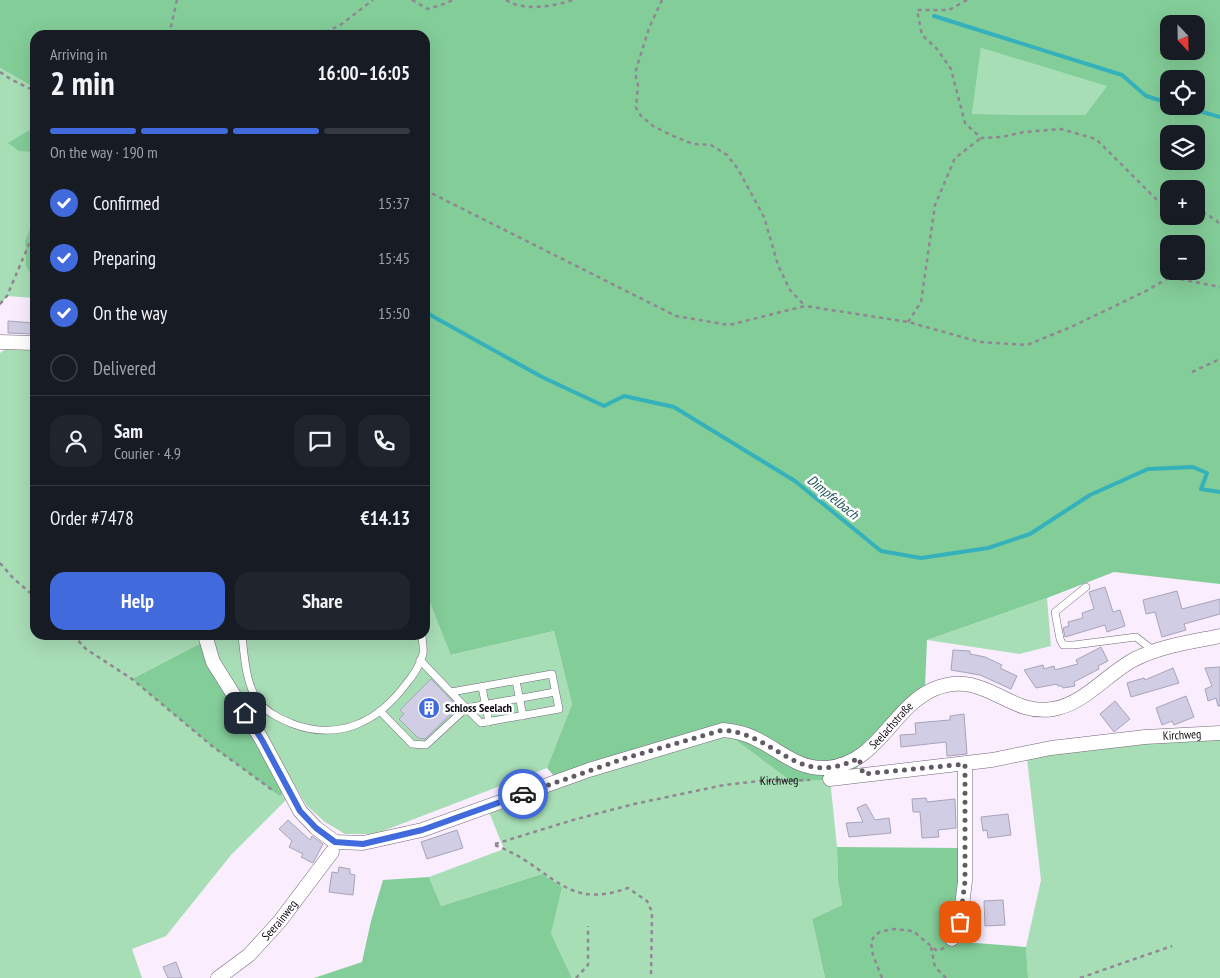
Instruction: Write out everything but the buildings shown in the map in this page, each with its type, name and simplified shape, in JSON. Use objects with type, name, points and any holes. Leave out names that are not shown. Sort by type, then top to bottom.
[{"type":"street","points":[[0,342],[30,343]]},
{"type":"street","name":"Seelachstraße","points":[[207,640],[213,662],[262,740],[300,811],[316,828],[335,842],[363,844],[422,830],[589,770],[723,730],[738,731],[753,737],[789,759],[807,766],[834,767],[859,758],[916,701],[934,690],[954,684],[973,685],[1024,708],[1054,709],[1072,703],[1123,666],[1154,651],[1220,636]]},
{"type":"street","name":"Kirchweg","points":[[830,779],[965,764],[1051,748],[1145,737],[1220,733]]},
{"type":"street","points":[[952,939],[960,922],[965,881],[965,764]]},
{"type":"street","name":"Seerainweg","points":[[218,978],[248,955],[280,921],[332,852]]},
{"type":"lane","points":[[1086,587],[1055,612],[1060,639],[1063,645],[1136,638],[1154,651]]},
{"type":"lane","points":[[243,640],[245,663],[258,701],[270,713],[284,721],[307,729],[329,731],[355,726],[374,717],[399,694],[414,673],[423,654],[422,640]]},
{"type":"lane","points":[[420,660],[481,724],[559,709],[552,674],[451,692]]},
{"type":"lane","points":[[516,680],[523,716]]},
{"type":"lane","points":[[482,687],[489,722]]},
{"type":"lane","points":[[380,711],[412,744],[426,746],[466,708],[556,692]]},
{"type":"lane","points":[[859,758],[863,774]]},
{"type":"path","points":[[171,30],[177,0]]},
{"type":"path","points":[[330,30],[339,26],[373,0]]},
{"type":"path","points":[[412,0],[428,9],[452,0]]},
{"type":"path","points":[[506,0],[522,6],[547,6],[573,0]]},
{"type":"path","points":[[662,0],[649,28],[635,72],[638,92],[636,108],[640,116],[653,126],[693,144],[711,145],[727,155],[738,169],[764,217],[778,265],[790,290],[805,306]]},
{"type":"path","points":[[967,0],[949,10],[917,10],[922,35],[937,49],[951,69],[965,123],[981,138]]},
{"type":"path","points":[[0,72],[30,89]]},
{"type":"path","points":[[908,322],[921,302],[935,205],[955,158],[981,138],[1061,129],[1096,139],[1156,200],[1160,201]]},
{"type":"path","points":[[430,193],[676,316],[729,324],[805,306],[908,322],[980,342],[1027,345],[1071,327],[1146,291],[1170,277],[1220,286]]},
{"type":"path","points":[[1205,213],[1217,220],[1220,226]]},
{"type":"path","points":[[0,304],[7,296],[30,242]]},
{"type":"path","points":[[1192,372],[1220,359]]},
{"type":"path","points":[[0,563],[13,578],[30,593]]},
{"type":"path","points":[[78,640],[86,649],[132,679],[212,746],[280,796]]},
{"type":"path","name":"Kirchweg","points":[[651,978],[652,912],[647,901],[628,888],[611,894],[586,895],[565,887],[542,874],[523,859],[495,844],[582,817],[724,785],[760,781],[792,782],[830,779]]},
{"type":"path","points":[[576,978],[588,965],[588,926]]},
{"type":"path","points":[[882,978],[873,955],[871,942],[875,935],[893,929],[913,931],[936,951],[943,948],[952,939]]},
{"type":"path","points":[[930,946],[935,967],[946,978]]},
{"type":"path","points":[[1080,978],[1172,946]]},
{"type":"green space","points":[[0,0],[1220,0],[1220,584],[1114,572],[1047,598],[927,640],[925,687],[855,770],[830,779],[792,782],[727,733],[561,784],[547,768],[572,704],[554,631],[451,655],[430,602],[430,30],[30,30],[30,85],[0,68]],"holes":[[[981,48],[1107,86],[1085,115],[972,114]]]},
{"type":"green space","points":[[981,47],[1108,85],[1085,115],[972,114]]},
{"type":"green space","points":[[0,68],[30,85],[30,228],[25,241],[26,265],[30,272],[30,298],[7,296],[0,306]]},
{"type":"green space","points":[[30,130],[30,152],[19,151],[8,143]]},
{"type":"green space","points":[[30,228],[30,273],[26,266],[25,241]]},
{"type":"green space","points":[[15,343],[30,343],[30,640],[201,640],[201,643],[132,679],[287,799],[231,855],[166,936],[132,949],[142,978],[0,978],[0,353]]},
{"type":"green space","points":[[1047,598],[1051,646],[1019,654],[927,640]]},
{"type":"green space","points":[[430,602],[452,655],[554,631],[572,704],[547,768],[375,834],[345,834],[325,822],[307,806],[248,708],[217,662],[212,640],[430,640]]},
{"type":"green space","points":[[201,643],[293,787],[280,796],[212,746],[132,679]]},
{"type":"green space","points":[[727,733],[830,779],[837,847],[838,881],[842,905],[812,919],[825,978],[572,978],[551,933],[542,874],[441,906],[429,877],[504,849],[487,807]]},
{"type":"green space","points":[[1220,733],[1220,978],[1028,978],[1026,947],[1041,880],[1027,759],[1100,742]]},
{"type":"green space","points":[[837,847],[959,848],[958,891],[950,941],[1026,947],[1028,978],[825,978],[812,919],[842,905],[838,881]]},
{"type":"green space","points":[[542,874],[562,887],[551,933],[572,978],[314,978],[362,962],[383,880],[429,877],[441,906]]},
{"type":"waterway","points":[[934,16],[1122,75],[1146,96],[1160,100]]},
{"type":"waterway","points":[[1205,113],[1220,117]]},
{"type":"waterway","name":"Dimpfelbach","points":[[430,315],[542,377],[604,406],[624,396],[674,407],[795,481],[881,551],[921,558],[988,548],[1030,534],[1090,495],[1148,469],[1193,467],[1207,473],[1201,489],[1220,492]]},
{"type":"way so far","points":[[523,794],[626,758],[723,730],[738,731],[753,737],[789,759],[816,768],[843,765],[859,758],[863,774],[965,764],[965,881],[960,922]]},
{"type":"place","name":"Schloss Seelach","points":[[429,708]]},
{"type":"route","points":[[245,713],[262,740],[300,811],[316,828],[335,842],[363,844],[422,830],[523,794]]}]
